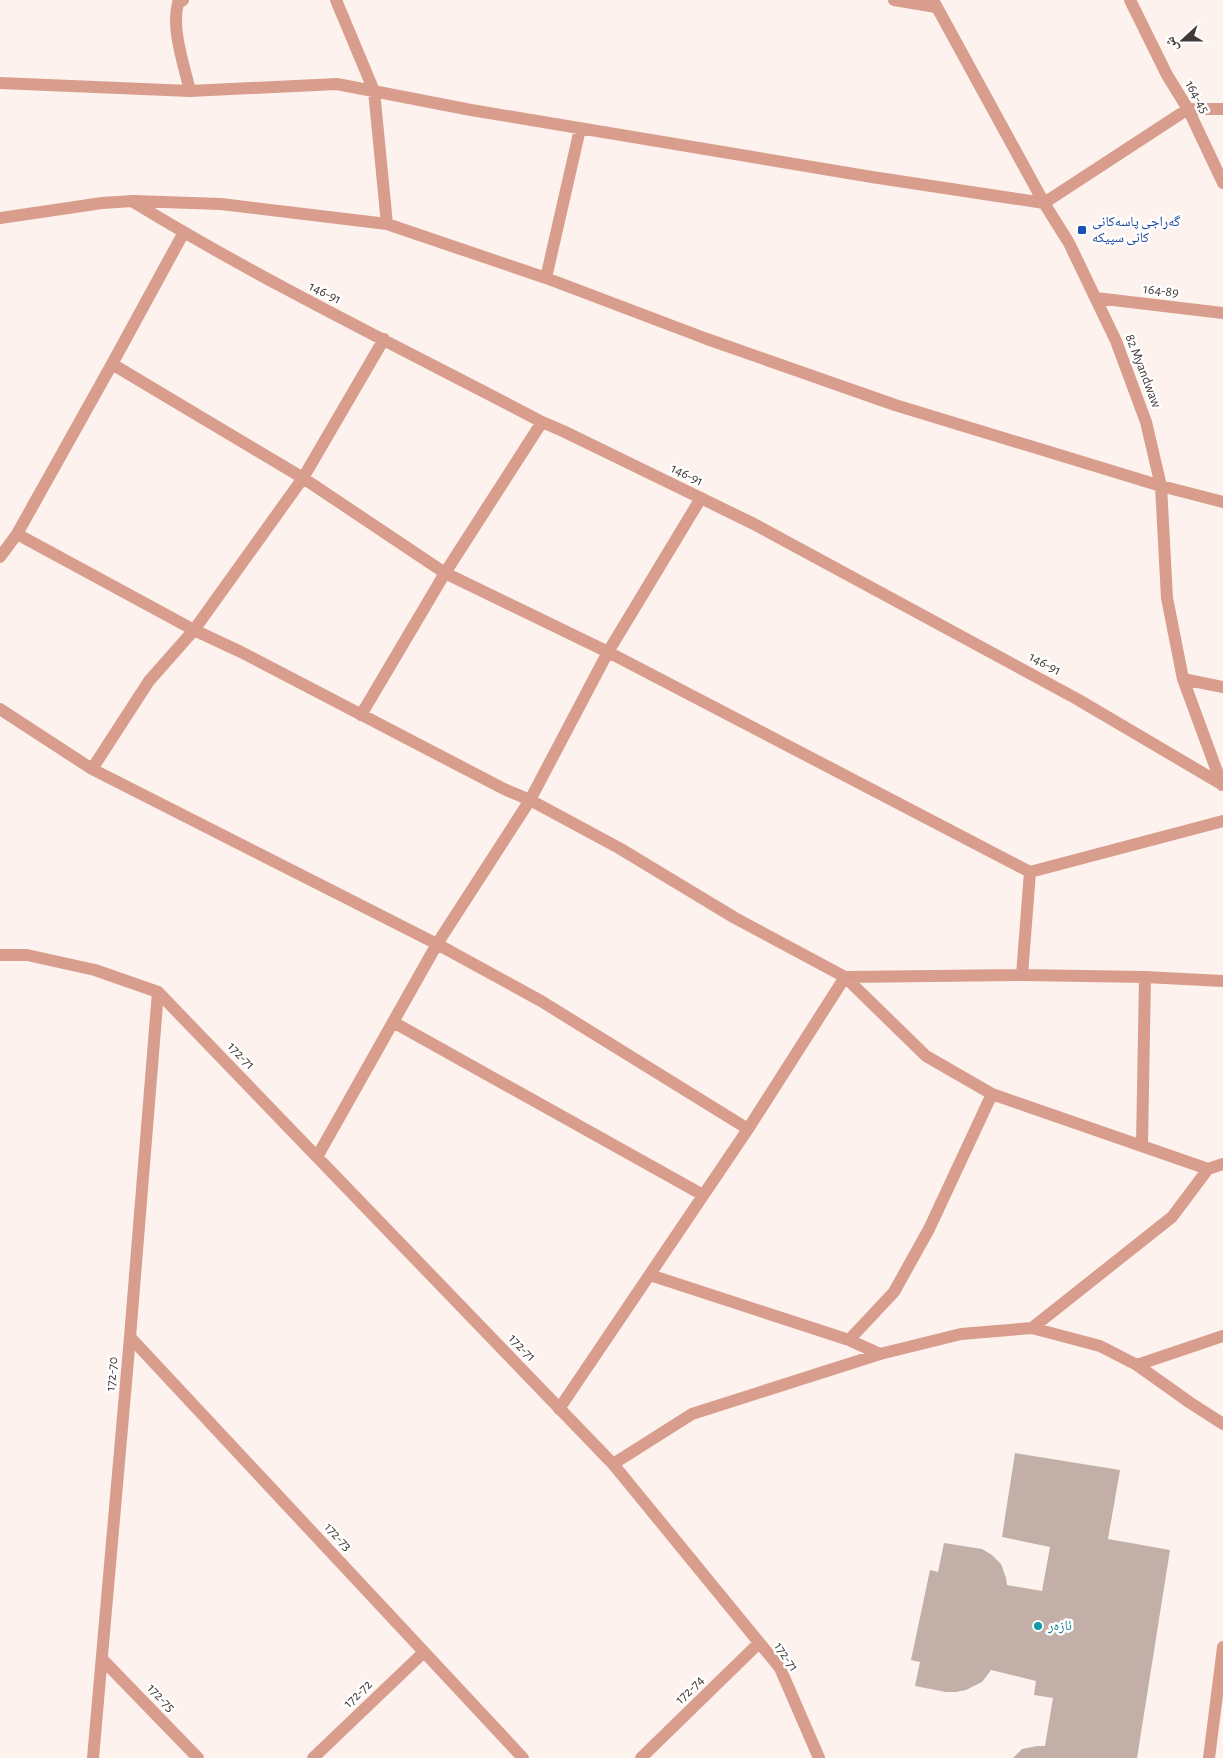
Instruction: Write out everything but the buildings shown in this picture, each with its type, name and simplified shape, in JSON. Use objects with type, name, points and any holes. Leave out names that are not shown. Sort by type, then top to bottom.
[{"type":"street","points":[[182,0],[178,3],[175,13],[176,25],[190,91]]},
{"type":"street","points":[[336,0],[374,91],[387,224]]},
{"type":"street","points":[[894,0],[934,3]]},
{"type":"street","name":"164-45","points":[[1130,0],[1167,75],[1188,110],[1223,183]]},
{"type":"street","name":"82 Myandwaw","points":[[934,3],[1044,203],[1069,243],[1116,341],[1146,422],[1161,486],[1167,598],[1183,679],[1222,785]]},
{"type":"street","points":[[0,83],[190,91],[337,84],[471,110],[872,177],[1044,203],[1188,110],[1223,110]]},
{"type":"street","points":[[546,278],[580,128]]},
{"type":"street","points":[[0,218],[102,203],[133,201],[221,204],[387,224],[546,278],[707,339],[895,405],[1161,486],[1223,502]]},
{"type":"street","name":"146-91","points":[[133,201],[292,294],[384,339],[542,422],[754,524],[1077,699],[1222,785]]},
{"type":"street","points":[[0,557],[18,534],[184,232]]},
{"type":"street","name":"164-89","points":[[1096,298],[1223,313]]},
{"type":"street","points":[[92,769],[149,682],[194,630],[303,478],[384,339]]},
{"type":"street","points":[[112,364],[303,478],[445,573],[608,652],[1030,872],[1223,821]]},
{"type":"street","points":[[361,715],[445,573],[542,422]]},
{"type":"street","points":[[317,1156],[437,944],[530,800],[608,652],[701,498]]},
{"type":"street","points":[[18,534],[194,630],[241,652],[504,789],[530,800],[619,848],[735,918],[845,977],[926,1056],[992,1094],[1208,1169]]},
{"type":"street","points":[[1183,679],[1223,687]]},
{"type":"street","points":[[0,709],[92,769],[437,944],[541,1001],[748,1129]]},
{"type":"street","points":[[1022,975],[1030,872]]},
{"type":"street","points":[[0,955],[27,954],[85,968],[158,992]]},
{"type":"street","points":[[845,977],[1022,975],[1146,977],[1223,982]]},
{"type":"street","points":[[560,1409],[748,1129],[845,977]]},
{"type":"street","points":[[1142,1145],[1146,977]]},
{"type":"street","name":"172-71","points":[[158,992],[613,1464],[780,1668],[818,1758]]},
{"type":"street","name":"172-70","points":[[93,1758],[158,992]]},
{"type":"street","points":[[393,1022],[704,1195]]},
{"type":"street","points":[[849,1340],[894,1292],[928,1229],[992,1094]]},
{"type":"street","points":[[1032,1328],[1172,1217],[1208,1169],[1223,1164]]},
{"type":"street","points":[[650,1275],[849,1340],[880,1354]]},
{"type":"street","points":[[613,1464],[692,1414],[880,1354],[961,1334],[1032,1328],[1100,1346],[1137,1365],[1223,1424]]},
{"type":"street","points":[[1137,1365],[1223,1336]]},
{"type":"street","name":"172-73","points":[[130,1337],[523,1758]]},
{"type":"street","name":"172-74","points":[[641,1758],[759,1643]]},
{"type":"street","points":[[1209,1758],[1223,1647]]},
{"type":"street","name":"172-72","points":[[312,1758],[424,1652]]},
{"type":"street","name":"172-75","points":[[102,1659],[198,1758]]},
{"type":"place","name":"گەراجی پاسەکانی کانی سپیکە","points":[[1082,230]]},
{"type":"place","name":"ئازەر","points":[[1038,1626]]}]
